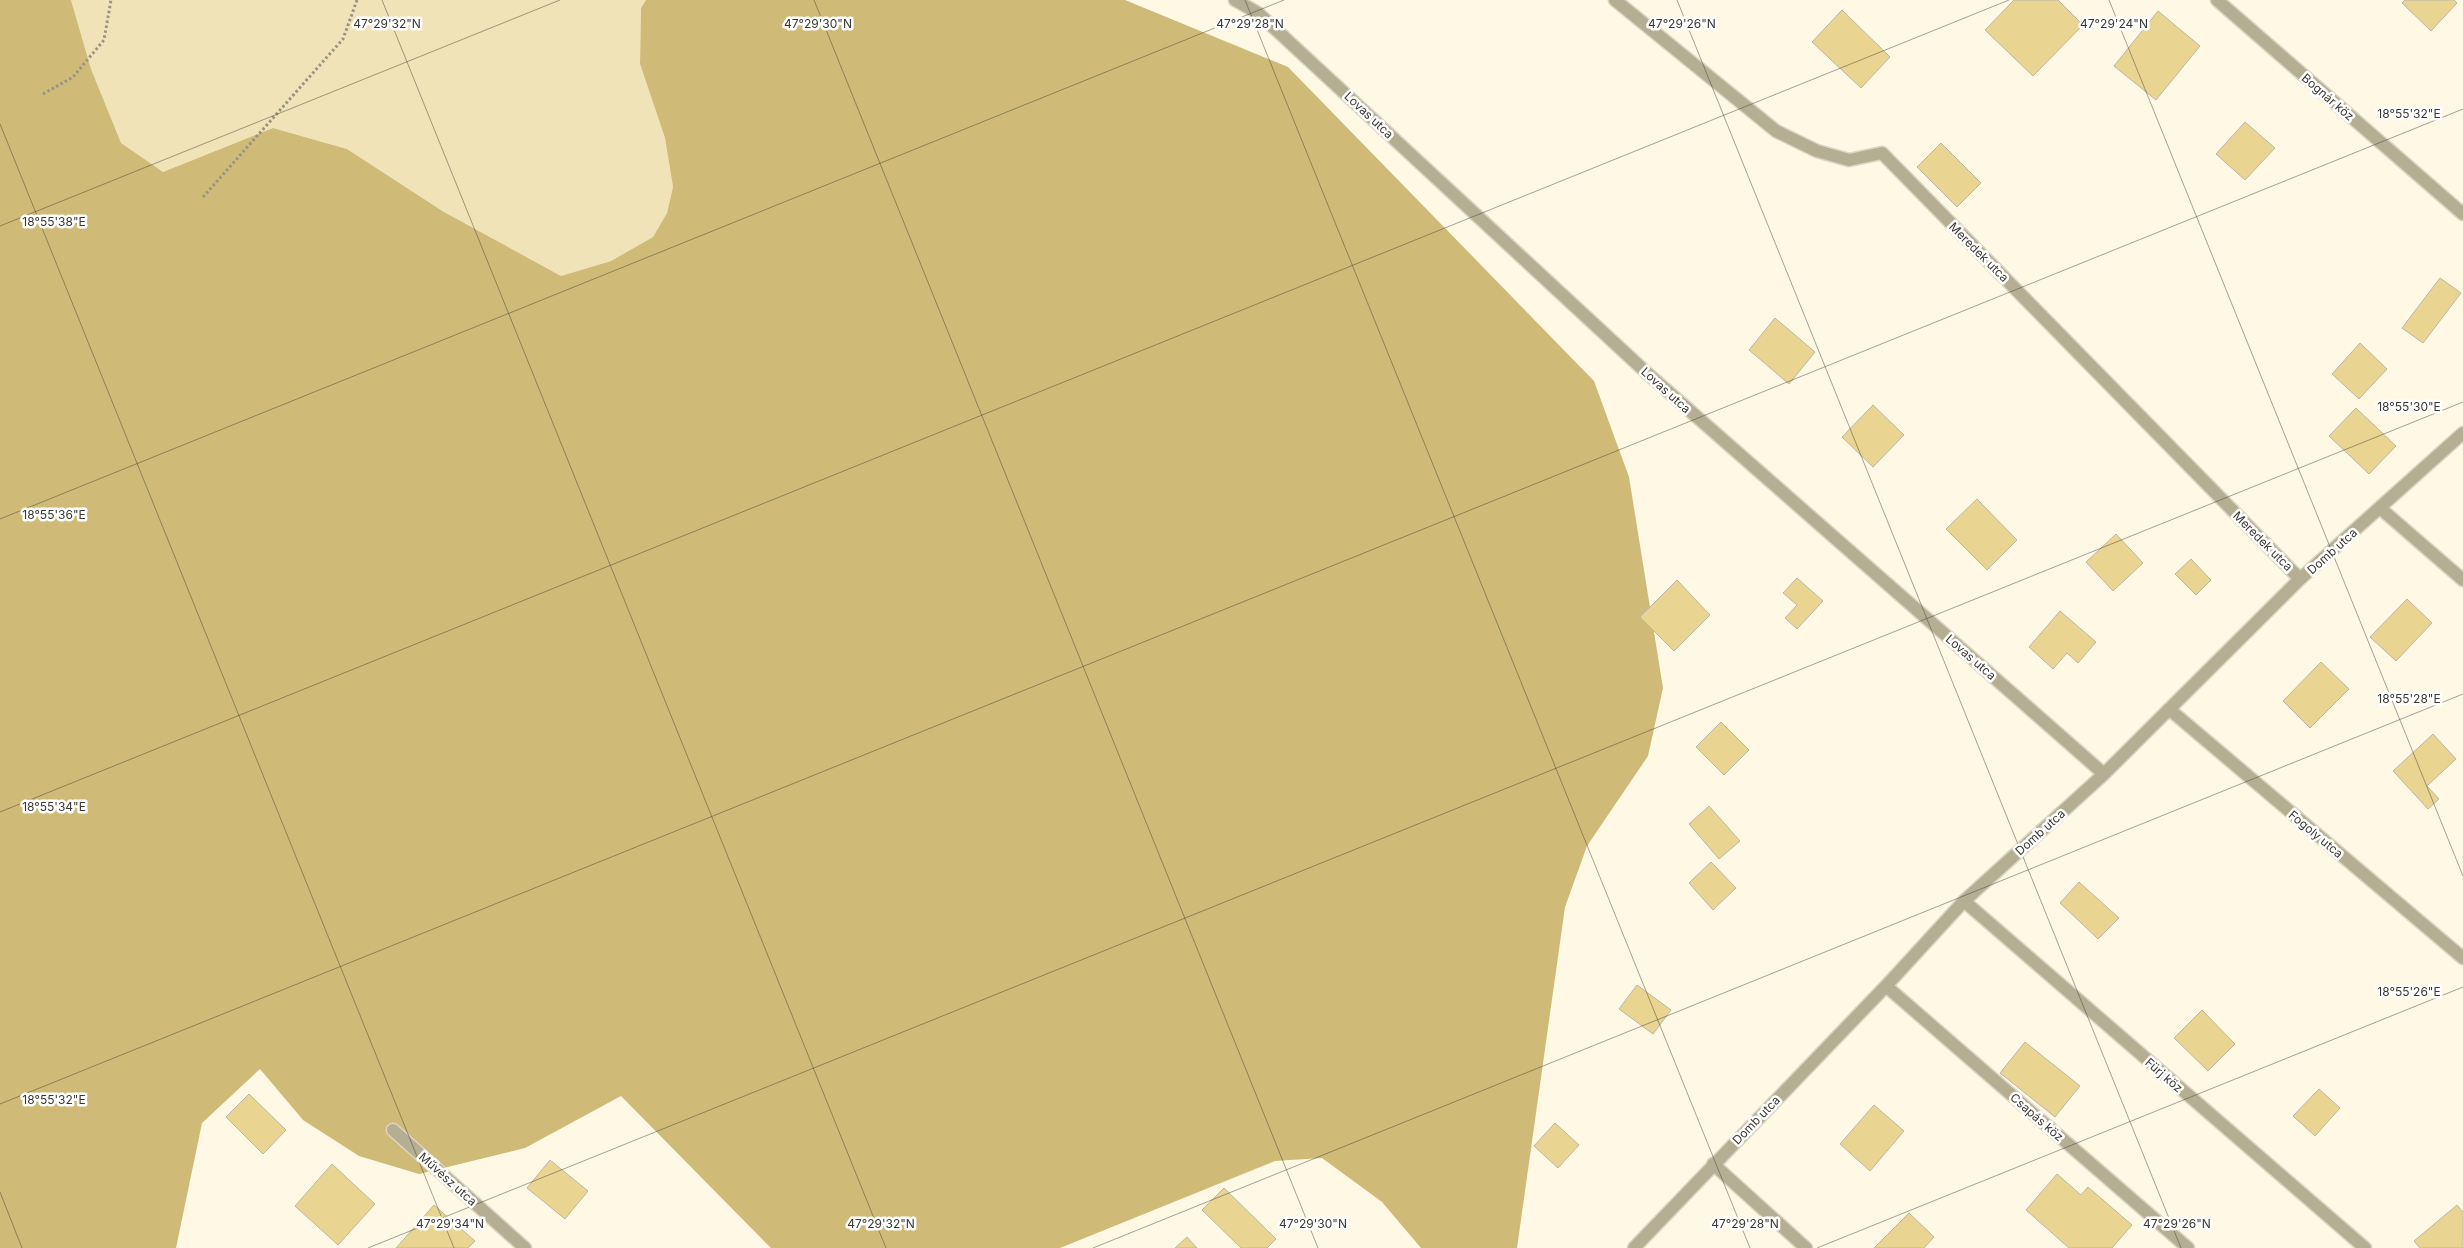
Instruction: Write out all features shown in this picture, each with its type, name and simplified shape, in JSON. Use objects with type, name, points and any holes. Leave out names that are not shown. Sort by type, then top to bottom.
[{"type":"street","name":"Lovas utca","points":[[1235,0],[1258,13],[1648,374],[2104,774]]},
{"type":"street","name":"Meredek utca","points":[[1615,0],[1776,131],[1817,151],[1849,160],[1882,153],[2300,579]]},
{"type":"street","name":"Bognár köz","points":[[2216,0],[2463,214]]},
{"type":"street","name":"Domb utca","points":[[1634,1248],[1886,986],[1964,902],[2104,774],[2300,579],[2463,433]]},
{"type":"street","points":[[2380,508],[2463,580]]},
{"type":"street","name":"Fogoly utca","points":[[2169,708],[2463,958]]},
{"type":"street","name":"Fürj köz","points":[[1964,902],[2365,1248]]},
{"type":"street","name":"Csapás köz","points":[[1886,986],[2188,1248]]},
{"type":"street","name":"Művész utca","points":[[392,1130],[525,1248]]},
{"type":"street","points":[[1713,1164],[1806,1248]]},
{"type":"path","points":[[43,94],[73,77],[104,40],[112,0]]},
{"type":"path","points":[[203,197],[342,39],[357,0]]},
{"type":"shaded area","points":[[0,0],[71,0],[91,69],[121,143],[163,172],[273,128],[347,149],[444,212],[561,276],[611,261],[653,237],[667,213],[673,187],[665,138],[640,64],[641,8],[646,0],[1125,0],[1288,67],[1594,381],[1629,477],[1663,688],[1648,756],[1587,846],[1565,907],[1517,1248],[1421,1248],[1382,1202],[1322,1158],[1275,1161],[1060,1248],[771,1248],[621,1096],[525,1148],[419,1174],[359,1156],[303,1120],[260,1069],[202,1123],[176,1248],[0,1248]]},
{"type":"shaded area","points":[[71,0],[646,0],[641,8],[640,64],[665,138],[673,187],[667,213],[653,237],[611,261],[561,276],[444,212],[347,149],[273,128],[163,172],[121,144],[91,69]]},
{"type":"building","points":[[2014,0],[2058,0],[2083,25],[2033,76],[1985,30]]},
{"type":"building","points":[[2405,0],[2454,0],[2457,3],[2431,31],[2402,3]]},
{"type":"building","points":[[1842,10],[1890,57],[1861,88],[1812,42]]},
{"type":"building","points":[[2158,11],[2200,46],[2156,100],[2114,66]]},
{"type":"building","points":[[2245,122],[2275,148],[2245,180],[2216,154]]},
{"type":"building","points":[[1941,143],[1981,183],[1957,207],[1917,167]]},
{"type":"building","points":[[2440,278],[2461,293],[2423,343],[2402,328]]},
{"type":"building","points":[[1775,318],[1815,352],[1789,384],[1749,350]]},
{"type":"building","points":[[2360,343],[2387,369],[2359,399],[2332,374]]},
{"type":"building","points":[[1873,405],[1904,435],[1873,467],[1842,437]]},
{"type":"building","points":[[2356,408],[2396,446],[2369,474],[2329,436]]},
{"type":"building","points":[[1977,499],[2017,540],[1987,570],[1946,529]]},
{"type":"building","points":[[2116,534],[2143,563],[2113,591],[2086,562]]},
{"type":"building","points":[[2191,559],[2211,580],[2196,595],[2175,574]]},
{"type":"building","points":[[1797,578],[1823,601],[1797,629],[1785,618],[1797,605],[1783,593]]},
{"type":"building","points":[[1677,580],[1710,615],[1674,651],[1640,617]]},
{"type":"building","points":[[2407,599],[2432,623],[2396,661],[2370,637]]},
{"type":"building","points":[[2060,611],[2096,642],[2078,663],[2067,653],[2053,669],[2029,647]]},
{"type":"building","points":[[2321,662],[2349,689],[2310,728],[2283,701]]},
{"type":"building","points":[[1721,722],[1749,750],[1724,775],[1696,747]]},
{"type":"building","points":[[2433,734],[2456,759],[2427,786],[2439,799],[2428,809],[2393,771]]},
{"type":"building","points":[[1709,806],[1740,841],[1719,859],[1689,824]]},
{"type":"building","points":[[1711,862],[1736,888],[1713,910],[1689,883]]},
{"type":"building","points":[[2079,882],[2119,918],[2098,939],[2060,903]]},
{"type":"building","points":[[1637,985],[1671,1010],[1653,1034],[1619,1009]]},
{"type":"building","points":[[2202,1010],[2235,1044],[2208,1071],[2174,1038]]},
{"type":"building","points":[[2025,1042],[2080,1086],[2055,1117],[2000,1073]]},
{"type":"building","points":[[2319,1089],[2340,1108],[2315,1136],[2293,1116]]},
{"type":"building","points":[[249,1094],[286,1130],[263,1154],[226,1117]]},
{"type":"building","points":[[1874,1105],[1904,1131],[1870,1171],[1840,1144]]},
{"type":"building","points":[[1555,1123],[1579,1145],[1558,1168],[1534,1146]]},
{"type":"building","points":[[550,1160],[588,1191],[565,1219],[527,1188]]},
{"type":"building","points":[[332,1164],[375,1204],[338,1245],[295,1206]]},
{"type":"building","points":[[2057,1174],[2081,1195],[2088,1187],[2132,1225],[2112,1248],[2069,1248],[2026,1210]]},
{"type":"building","points":[[1224,1188],[1276,1239],[1267,1248],[1241,1248],[1202,1210]]},
{"type":"building","points":[[434,1205],[475,1241],[468,1248],[396,1248]]},
{"type":"building","points":[[2457,1205],[2463,1212],[2463,1248],[2420,1248],[2414,1241]]},
{"type":"building","points":[[1909,1213],[1934,1237],[1924,1248],[1874,1248]]},
{"type":"building","points":[[1187,1237],[1197,1248],[1175,1248]]}]
